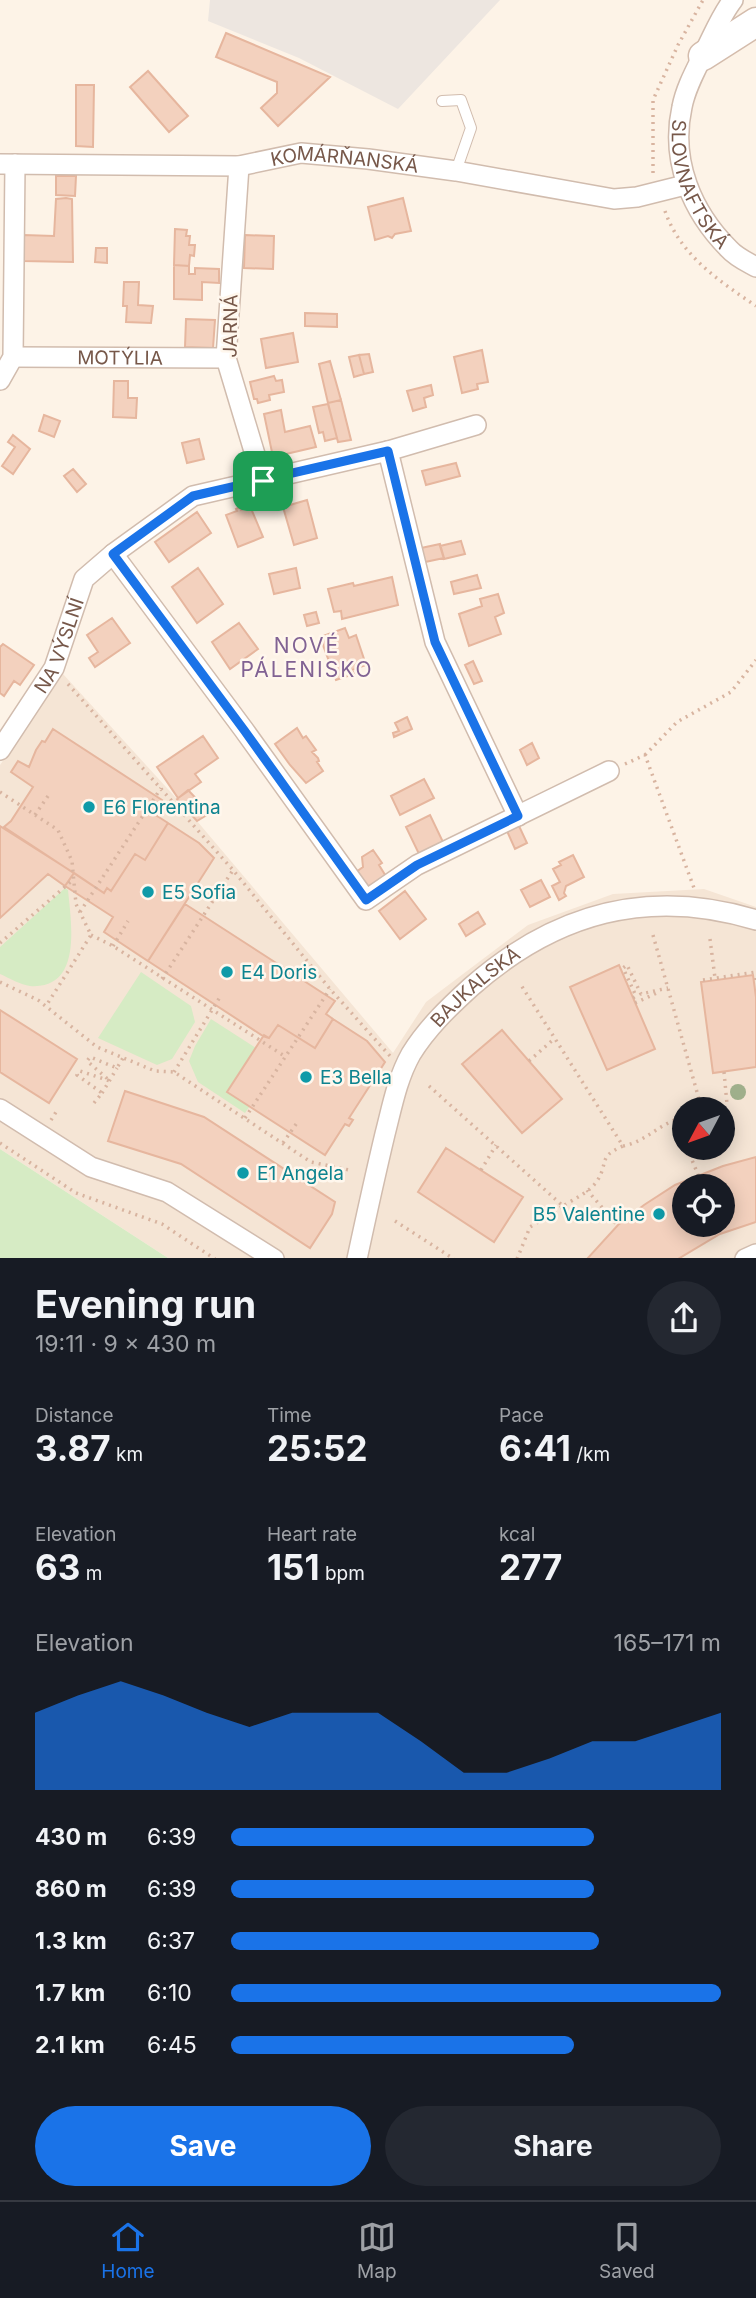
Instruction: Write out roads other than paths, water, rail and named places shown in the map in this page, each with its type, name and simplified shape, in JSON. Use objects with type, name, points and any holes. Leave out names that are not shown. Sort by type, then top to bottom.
[{"type":"main road","points":[[703,56],[756,22]]},
{"type":"street","name":"SLOVNAFTSKÁ","points":[[730,2],[682,106],[679,142],[685,184],[704,220],[731,251],[756,267]]},
{"type":"street","name":"KOMÁRŇANSKÁ","points":[[7,164],[239,166],[301,153],[456,171],[614,199],[648,195],[685,184]]},
{"type":"street","points":[[0,380],[13,357],[7,164]]},
{"type":"street","name":"JARNÁ","points":[[239,166],[226,358],[263,481]]},
{"type":"street","name":"MOTÝLIA","points":[[13,357],[226,358]]},
{"type":"street","name":"NA VÝSLNÍ","points":[[0,750],[54,668],[83,579],[193,496],[388,451],[475,425]]},
{"type":"street","points":[[388,451],[435,642],[518,816]]},
{"type":"street","points":[[113,554],[366,900],[417,865],[609,771]]},
{"type":"street","name":"BAJKALSKÁ","points":[[357,1258],[396,1087],[411,1055],[428,1029],[491,970],[521,949],[568,925],[609,911],[656,905],[690,907],[737,914],[756,920]]},
{"type":"street","points":[[0,1109],[91,1167],[167,1192],[274,1258]]},
{"type":"street","points":[[745,1258],[756,1254]]},
{"type":"lane","points":[[442,101],[461,100],[471,128],[456,171]]},
{"type":"place","name":"E6 Florentina","points":[[89,807]]},
{"type":"place","name":"E5 Sofia","points":[[148,892]]},
{"type":"place","name":"E4 Doris","points":[[227,972]]},
{"type":"place","name":"E3 Bella","points":[[306,1077]]},
{"type":"place","name":"E1 Angela","points":[[243,1173]]},
{"type":"place","name":"B5 Valentine","points":[[659,1214]]},
{"type":"district","name":"NOVÉ PÁLENISKO","points":[[307,658]]}]
